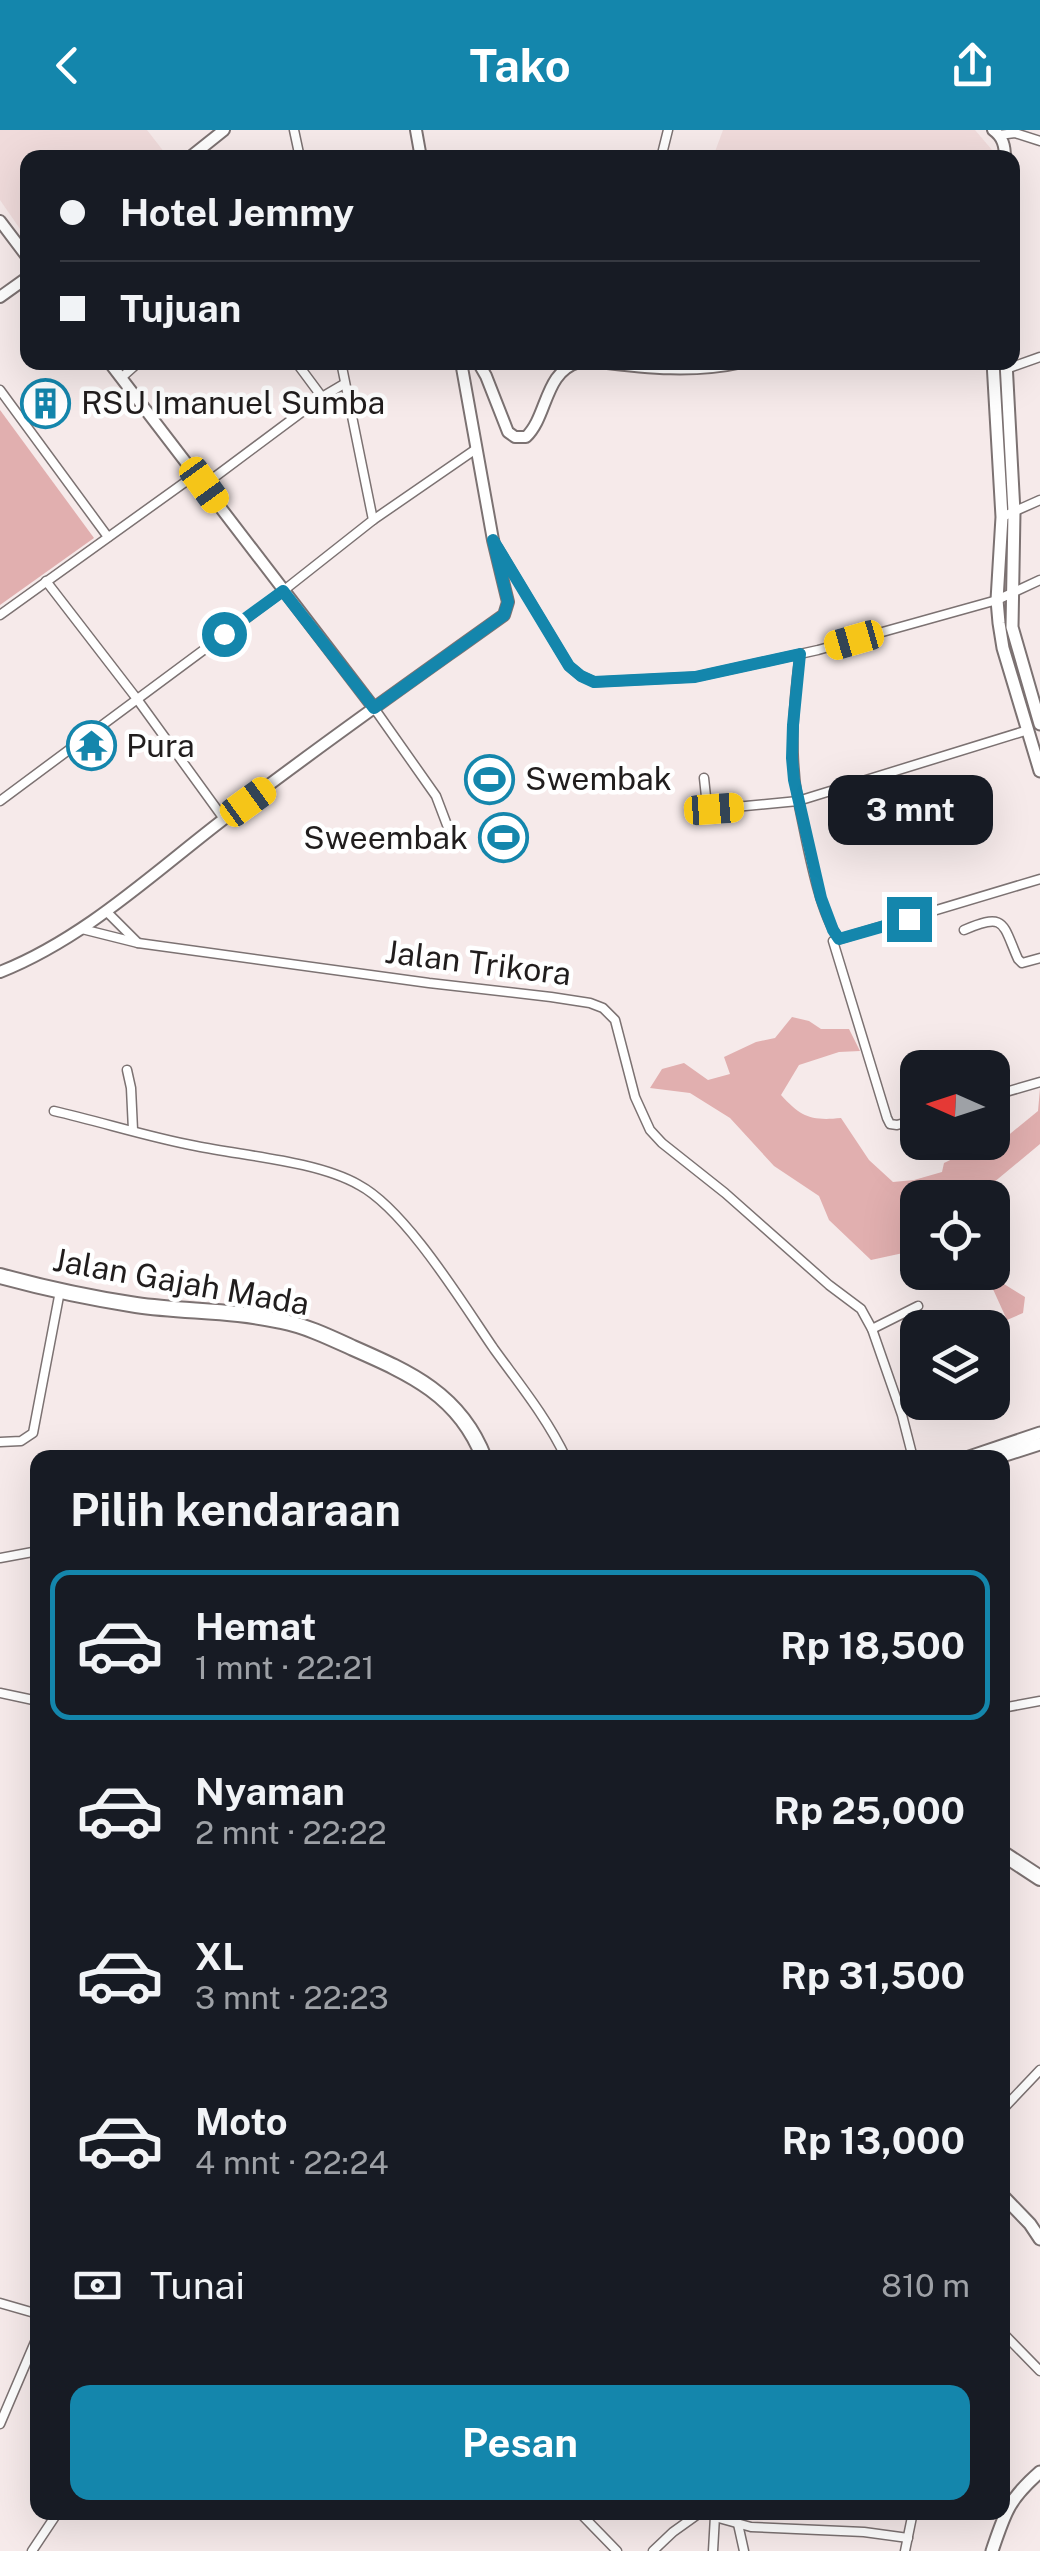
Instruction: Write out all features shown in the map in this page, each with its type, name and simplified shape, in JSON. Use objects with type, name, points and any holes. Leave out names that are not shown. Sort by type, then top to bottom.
[{"type":"highway","name":"Jalan Gajah Mada","points":[[0,1276],[146,1306],[282,1321],[326,1336],[427,1385],[461,1415],[481,1450]]},
{"type":"highway","points":[[1010,1857],[1040,1878]]},
{"type":"main road","points":[[1001,370],[1012,626],[1040,771]]},
{"type":"main road","points":[[1008,514],[998,600],[1003,648],[1034,727]]},
{"type":"main road","points":[[990,1450],[1040,1433]]},
{"type":"main road","points":[[1010,1454],[1040,1444]]},
{"type":"main road","points":[[1010,2203],[1040,2238]]},
{"type":"main road","points":[[1010,2506],[1017,2492],[1040,2472]]},
{"type":"main road","points":[[992,2551],[1003,2520]]},
{"type":"street","points":[[199,150],[224,130]]},
{"type":"street","points":[[996,132],[1040,141]]},
{"type":"street","points":[[0,221],[20,247]]},
{"type":"street","points":[[115,370],[374,708],[436,796],[448,824]]},
{"type":"street","points":[[121,378],[130,370]]},
{"type":"street","points":[[302,370],[322,397]]},
{"type":"street","points":[[342,370],[373,520]]},
{"type":"street","points":[[0,972],[49,950],[82,929],[224,819],[504,615],[508,602],[462,370]]},
{"type":"street","points":[[483,370],[508,432],[520,438],[534,429],[563,370]]},
{"type":"street","points":[[204,485],[344,384]]},
{"type":"street","points":[[0,390],[108,537]]},
{"type":"street","points":[[0,801],[373,520],[476,449]]},
{"type":"street","points":[[0,615],[195,474]]},
{"type":"street","points":[[1008,514],[1040,500]]},
{"type":"street","points":[[493,540],[569,666],[594,682],[695,677],[800,654],[998,600],[1040,580]]},
{"type":"street","points":[[46,581],[224,819]]},
{"type":"street","points":[[800,654],[792,758],[798,801],[823,904],[839,939]]},
{"type":"street","points":[[704,778],[707,806],[714,809],[798,801],[1034,727]]},
{"type":"street","points":[[900,1124],[890,1124],[887,1118],[833,943],[1040,879]]},
{"type":"street","points":[[106,911],[138,943]]},
{"type":"street","points":[[964,930],[989,920],[997,921],[1018,960],[1022,963],[1040,958]]},
{"type":"street","name":"Jalan Trikora","points":[[82,929],[138,943],[258,961],[485,984],[603,1008],[615,1020],[635,1097],[650,1130],[861,1309],[872,1329],[911,1450]]},
{"type":"street","points":[[127,1070],[133,1130]]},
{"type":"street","points":[[1010,1091],[1040,1082]]},
{"type":"street","points":[[54,1111],[201,1148],[308,1167],[355,1182],[373,1193],[446,1279],[539,1409],[562,1450]]},
{"type":"street","points":[[0,1442],[21,1441],[33,1433],[60,1290]]},
{"type":"street","points":[[872,1329],[918,1306]]},
{"type":"street","points":[[0,1558],[30,1552]]},
{"type":"street","points":[[0,1694],[30,1700]]},
{"type":"street","points":[[1010,1707],[1040,1701]]},
{"type":"street","points":[[1010,2102],[1040,2070]]},
{"type":"street","points":[[0,2303],[30,2312]]},
{"type":"street","points":[[1010,2340],[1040,2371]]},
{"type":"street","points":[[0,2424],[30,2354]]},
{"type":"street","points":[[32,2551],[53,2520]]},
{"type":"street","points":[[587,2520],[617,2551]]},
{"type":"street","points":[[653,2551],[690,2520]]},
{"type":"street","points":[[713,2551],[715,2520]]},
{"type":"street","points":[[728,2520],[751,2527],[908,2538]]},
{"type":"street","points":[[905,2551],[911,2520]]},
{"type":"street","points":[[738,2524],[744,2551]]},
{"type":"shaded area","points":[[0,130],[147,130],[163,150],[20,150],[20,229],[0,200]]},
{"type":"shaded area","points":[[723,130],[975,130],[992,150],[716,150]]},
{"type":"shaded area","points":[[0,410],[94,538],[0,605]]},
{"type":"shaded area","name":"Sweembak","points":[[522,827],[524,845],[483,848],[482,830]]},
{"type":"shaded area","points":[[792,1017],[821,1029],[849,1029],[860,1051],[839,1052],[799,1065],[781,1095],[807,1116],[841,1118],[869,1160],[893,1182],[900,1181],[900,1254],[871,1260],[829,1220],[819,1196],[774,1166],[730,1118],[690,1093],[650,1088],[662,1069],[684,1063],[708,1080],[730,1074],[724,1057],[775,1038]]},
{"type":"shaded area","points":[[1040,1089],[1040,1144],[997,1180],[914,1180],[942,1172],[944,1163],[950,1160],[1010,1160],[1010,1134],[1038,1111]]},
{"type":"shaded area","points":[[1010,1288],[1025,1297],[1023,1313],[1010,1319],[1010,1310],[1002,1310],[993,1290]]},
{"type":"place","name":"RSU Imanuel Sumba","points":[[46,403]]},
{"type":"place","name":"Pura","points":[[91,746]]},
{"type":"place","name":"Swembak","points":[[490,779]]},
{"type":"place","name":"Sweembak","points":[[503,838]]},
{"type":"route","points":[[224,634],[283,591],[374,708],[504,615],[508,602],[493,540],[569,666],[594,682],[695,677],[800,654],[792,758],[806,838],[830,924],[839,939],[909,919]]}]
